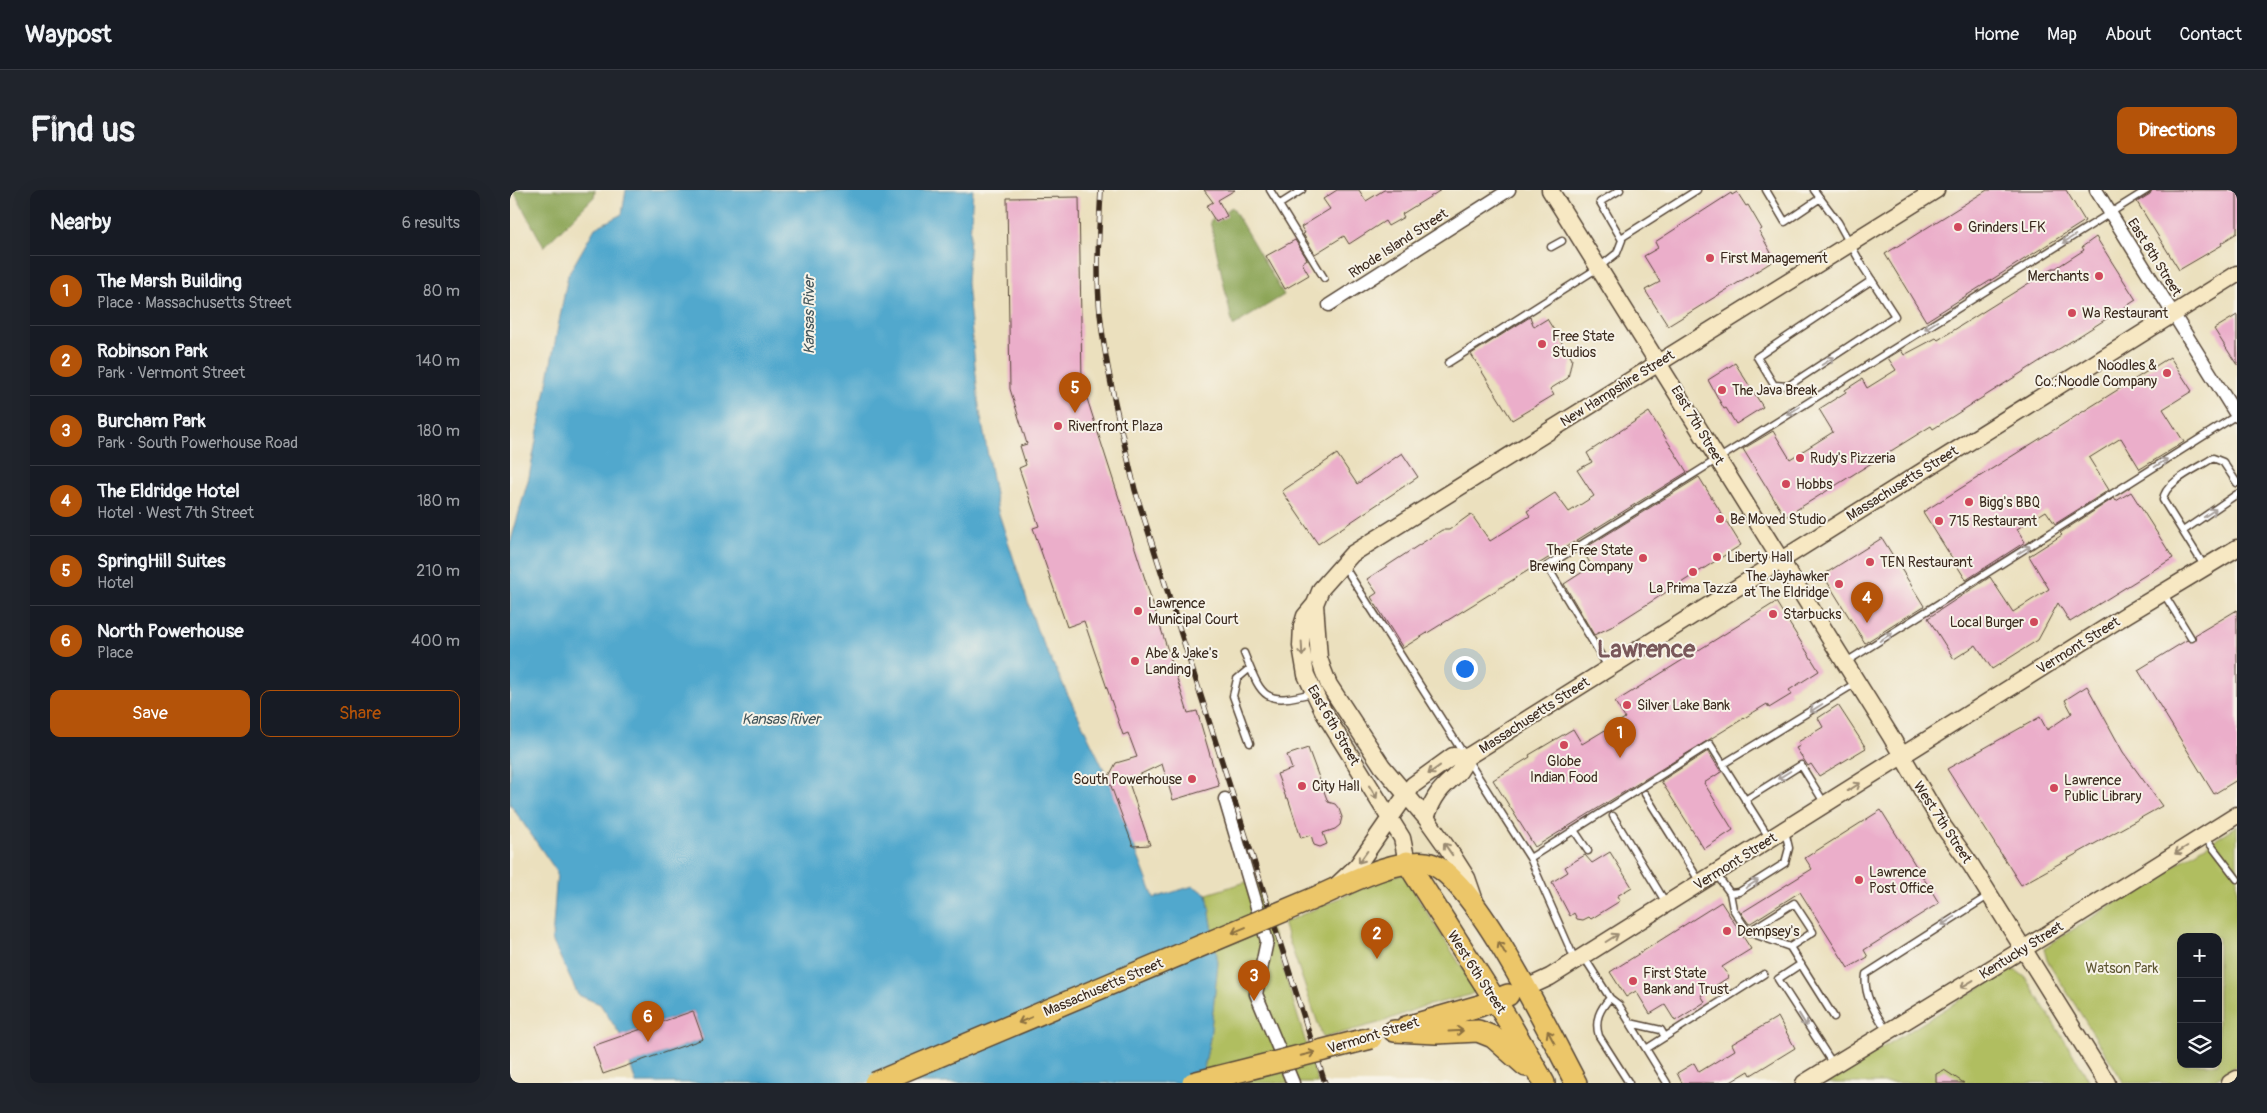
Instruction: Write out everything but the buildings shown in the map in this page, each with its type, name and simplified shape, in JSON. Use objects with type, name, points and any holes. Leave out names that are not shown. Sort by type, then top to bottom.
[{"type":"highway","points":[[1407,862],[1429,863],[1446,872],[1477,908],[1576,1083]]},
{"type":"highway","name":"Massachusetts Street","points":[[875,1083],[1393,865],[1407,862]]},
{"type":"highway","name":"West 6th Street","points":[[1407,862],[1495,1000],[1544,1083]]},
{"type":"highway","name":"Vermont Street","points":[[1193,1083],[1371,1038],[1495,1000],[1524,989]]},
{"type":"highway","points":[[1394,1031],[1436,1033],[1478,1031],[1484,1033],[1511,1051],[1544,1083]]},
{"type":"street","name":"Rhode Island Street","points":[[1329,305],[1509,190]]},
{"type":"street","name":"East 7th Street","points":[[1550,190],[1781,560]]},
{"type":"street","name":"New Hampshire Street","points":[[1315,604],[1321,589],[1352,554],[1936,190]]},
{"type":"street","name":"East 8th Street","points":[[2096,190],[2237,416]]},
{"type":"street","name":"Massachusetts Street","points":[[1426,818],[1430,805],[1438,792],[1463,770],[1467,758],[1608,667],[2237,274]]},
{"type":"street","name":"Vermont Street","points":[[1524,989],[1550,977],[2163,592],[2237,548]]},
{"type":"street","name":"West 7th Street","points":[[1781,560],[1943,826],[2108,1083]]},
{"type":"street","name":"East 6th Street","points":[[1315,604],[1305,616],[1301,646],[1306,675],[1313,692],[1390,818]]},
{"type":"street","name":"East 6th Street","points":[[1315,604],[1319,658],[1329,685],[1382,766],[1406,794]]},
{"type":"street","name":"Massachusetts Street","points":[[1324,894],[1357,866],[1413,785],[1453,756],[1467,758]]},
{"type":"street","points":[[1406,794],[1426,818],[1467,878],[1477,908]]},
{"type":"street","points":[[1224,799],[1267,941],[1256,994],[1293,1083]]},
{"type":"street","name":"Kentucky Street","points":[[1804,1083],[2237,815]]},
{"type":"street","name":"West 6th Street","points":[[1390,818],[1402,838],[1407,862]]},
{"type":"street","points":[[2230,1083],[2237,1079]]},
{"type":"lane","points":[[1270,190],[1324,278]]},
{"type":"lane","points":[[1280,204],[1302,190]]},
{"type":"lane","points":[[1448,363],[1598,268],[1617,253],[1622,240],[1600,202],[1620,190]]},
{"type":"lane","points":[[1621,238],[1697,190]]},
{"type":"lane","points":[[1766,190],[1785,222],[1819,199]]},
{"type":"lane","points":[[1814,190],[1851,243],[1895,316],[1788,386],[1774,385],[1756,357],[1872,280]]},
{"type":"lane","points":[[1608,667],[1547,566],[2147,190]]},
{"type":"lane","points":[[1551,247],[1562,241]]},
{"type":"lane","points":[[1845,663],[2237,416]]},
{"type":"lane","points":[[2205,567],[2163,500],[2168,486],[2213,458],[2223,462],[2237,483]]},
{"type":"lane","points":[[2183,531],[2237,494]]},
{"type":"lane","points":[[1342,564],[1530,858],[1579,959],[1610,998],[1619,1005],[1667,1083]]},
{"type":"lane","points":[[2163,592],[2191,638]]},
{"type":"lane","points":[[1244,653],[1256,684],[1263,693],[1272,699],[1283,700],[1313,692]]},
{"type":"lane","points":[[1250,668],[1237,679],[1233,696],[1250,743]]},
{"type":"lane","points":[[1723,764],[1857,682]]},
{"type":"lane","points":[[1530,858],[1710,744],[1770,839]]},
{"type":"lane","points":[[1745,800],[1800,765],[1825,805]]},
{"type":"lane","points":[[1645,794],[1700,883]]},
{"type":"lane","points":[[1613,816],[1667,904]]},
{"type":"lane","points":[[1574,830],[1588,851]]},
{"type":"lane","points":[[1730,893],[1739,892],[1785,863],[1788,848],[1784,830]]},
{"type":"lane","points":[[2204,836],[2237,879]]},
{"type":"lane","points":[[1716,874],[1730,893],[1733,909],[1748,932],[1790,947],[1834,1017]]},
{"type":"lane","points":[[1888,1032],[1869,1001],[1864,985],[1866,974],[1989,895]]},
{"type":"lane","points":[[1748,932],[1794,903],[1813,932],[1790,947]]},
{"type":"lane","points":[[1801,964],[1778,979],[1834,1065]]},
{"type":"lane","points":[[1646,1049],[1764,974]]},
{"type":"lane","points":[[1610,998],[1599,1013],[1597,1029],[1599,1036],[1628,1083]]},
{"type":"lane","points":[[1630,1023],[1661,1030],[1665,1037]]},
{"type":"green space","points":[[513,190],[595,190],[594,197],[544,247]]},
{"type":"green space","points":[[1232,207],[1284,295],[1233,326],[1210,221]]},
{"type":"green space","name":"Watson Park","points":[[2237,826],[2237,1065],[2209,1083],[2124,1083],[2047,960],[2044,948]]},
{"type":"green space","points":[[1403,874],[1473,985],[1474,992],[1470,995],[1421,1007],[1382,1022],[1323,1038],[1283,923],[1356,891],[1393,876]]},
{"type":"green space","points":[[1256,879],[1318,1083],[1201,1083],[1210,1038],[1218,963],[1207,894]]},
{"type":"green space","points":[[2009,970],[2017,971],[2025,977],[2091,1083],[1825,1083]]},
{"type":"water","name":"Kansas River","points":[[626,190],[973,190],[967,283],[979,406],[998,511],[1037,630],[1108,778],[1154,898],[1193,886],[1207,894],[1218,963],[1210,1038],[1201,1083],[636,1083],[630,1064],[703,1039],[693,1011],[621,1036],[600,1004],[578,995],[552,940],[557,872],[510,804],[510,544],[529,477],[568,275],[595,228],[622,214]]},
{"type":"railway","points":[[1101,190],[1098,267],[1100,313],[1110,380],[1135,490],[1325,1083]]},
{"type":"place","name":"Grinders LFK","points":[[1958,227]]},
{"type":"place","name":"First Management","points":[[1710,258]]},
{"type":"place","name":"Merchants","points":[[2099,276]]},
{"type":"place","name":"Wa Restaurant","points":[[2072,313]]},
{"type":"place","name":"Free State Studios","points":[[1542,344]]},
{"type":"place","name":"Noodles & Co.;Noodle Company","points":[[2167,373]]},
{"type":"place","name":"The Java Break","points":[[1722,390]]},
{"type":"place","name":"SpringHill Suites","points":[[1075,413]]},
{"type":"place","name":"Riverfront Plaza","points":[[1058,426]]},
{"type":"place","name":"Rudy's Pizzeria","points":[[1800,458]]},
{"type":"place","name":"Hobbs","points":[[1786,484]]},
{"type":"place","name":"Bigg's BBQ","points":[[1969,502]]},
{"type":"place","name":"Be Moved Studio","points":[[1720,519]]},
{"type":"place","name":"715 Restaurant","points":[[1939,521]]},
{"type":"place","name":"Liberty Hall","points":[[1717,557]]},
{"type":"place","name":"The Free State Brewing Company","points":[[1643,558]]},
{"type":"place","name":"TEN Restaurant","points":[[1870,562]]},
{"type":"place","name":"La Prima Tazza","points":[[1693,572]]},
{"type":"place","name":"The Jayhawker at The Eldridge","points":[[1839,584]]},
{"type":"place","name":"Lawrence Municipal Court","points":[[1138,611]]},
{"type":"place","name":"Starbucks","points":[[1773,614]]},
{"type":"place","name":"Local Burger","points":[[2034,622]]},
{"type":"place","name":"The Eldridge Hotel","points":[[1867,623]]},
{"type":"place","name":"Abe & Jake's Landing","points":[[1135,661]]},
{"type":"place","name":"Silver Lake Bank","points":[[1627,705]]},
{"type":"place","name":"Globe Indian Food","points":[[1564,745]]},
{"type":"place","name":"The Marsh Building","points":[[1620,758]]},
{"type":"place","name":"South Powerhouse","points":[[1192,779]]},
{"type":"place","name":"City Hall","points":[[1302,786]]},
{"type":"place","name":"Lawrence Public Library","points":[[2054,788]]},
{"type":"place","name":"Lawrence Post Office","points":[[1859,880]]},
{"type":"place","name":"Dempsey's","points":[[1727,931]]},
{"type":"place","name":"Robinson Park","points":[[1377,959]]},
{"type":"place","name":"First State Bank and Trust","points":[[1633,981]]},
{"type":"place","name":"Burcham Park","points":[[1254,1001]]},
{"type":"place","name":"North Powerhouse","points":[[648,1042]]},
{"type":"district","name":"Lawrence","points":[[1646,649]]}]
